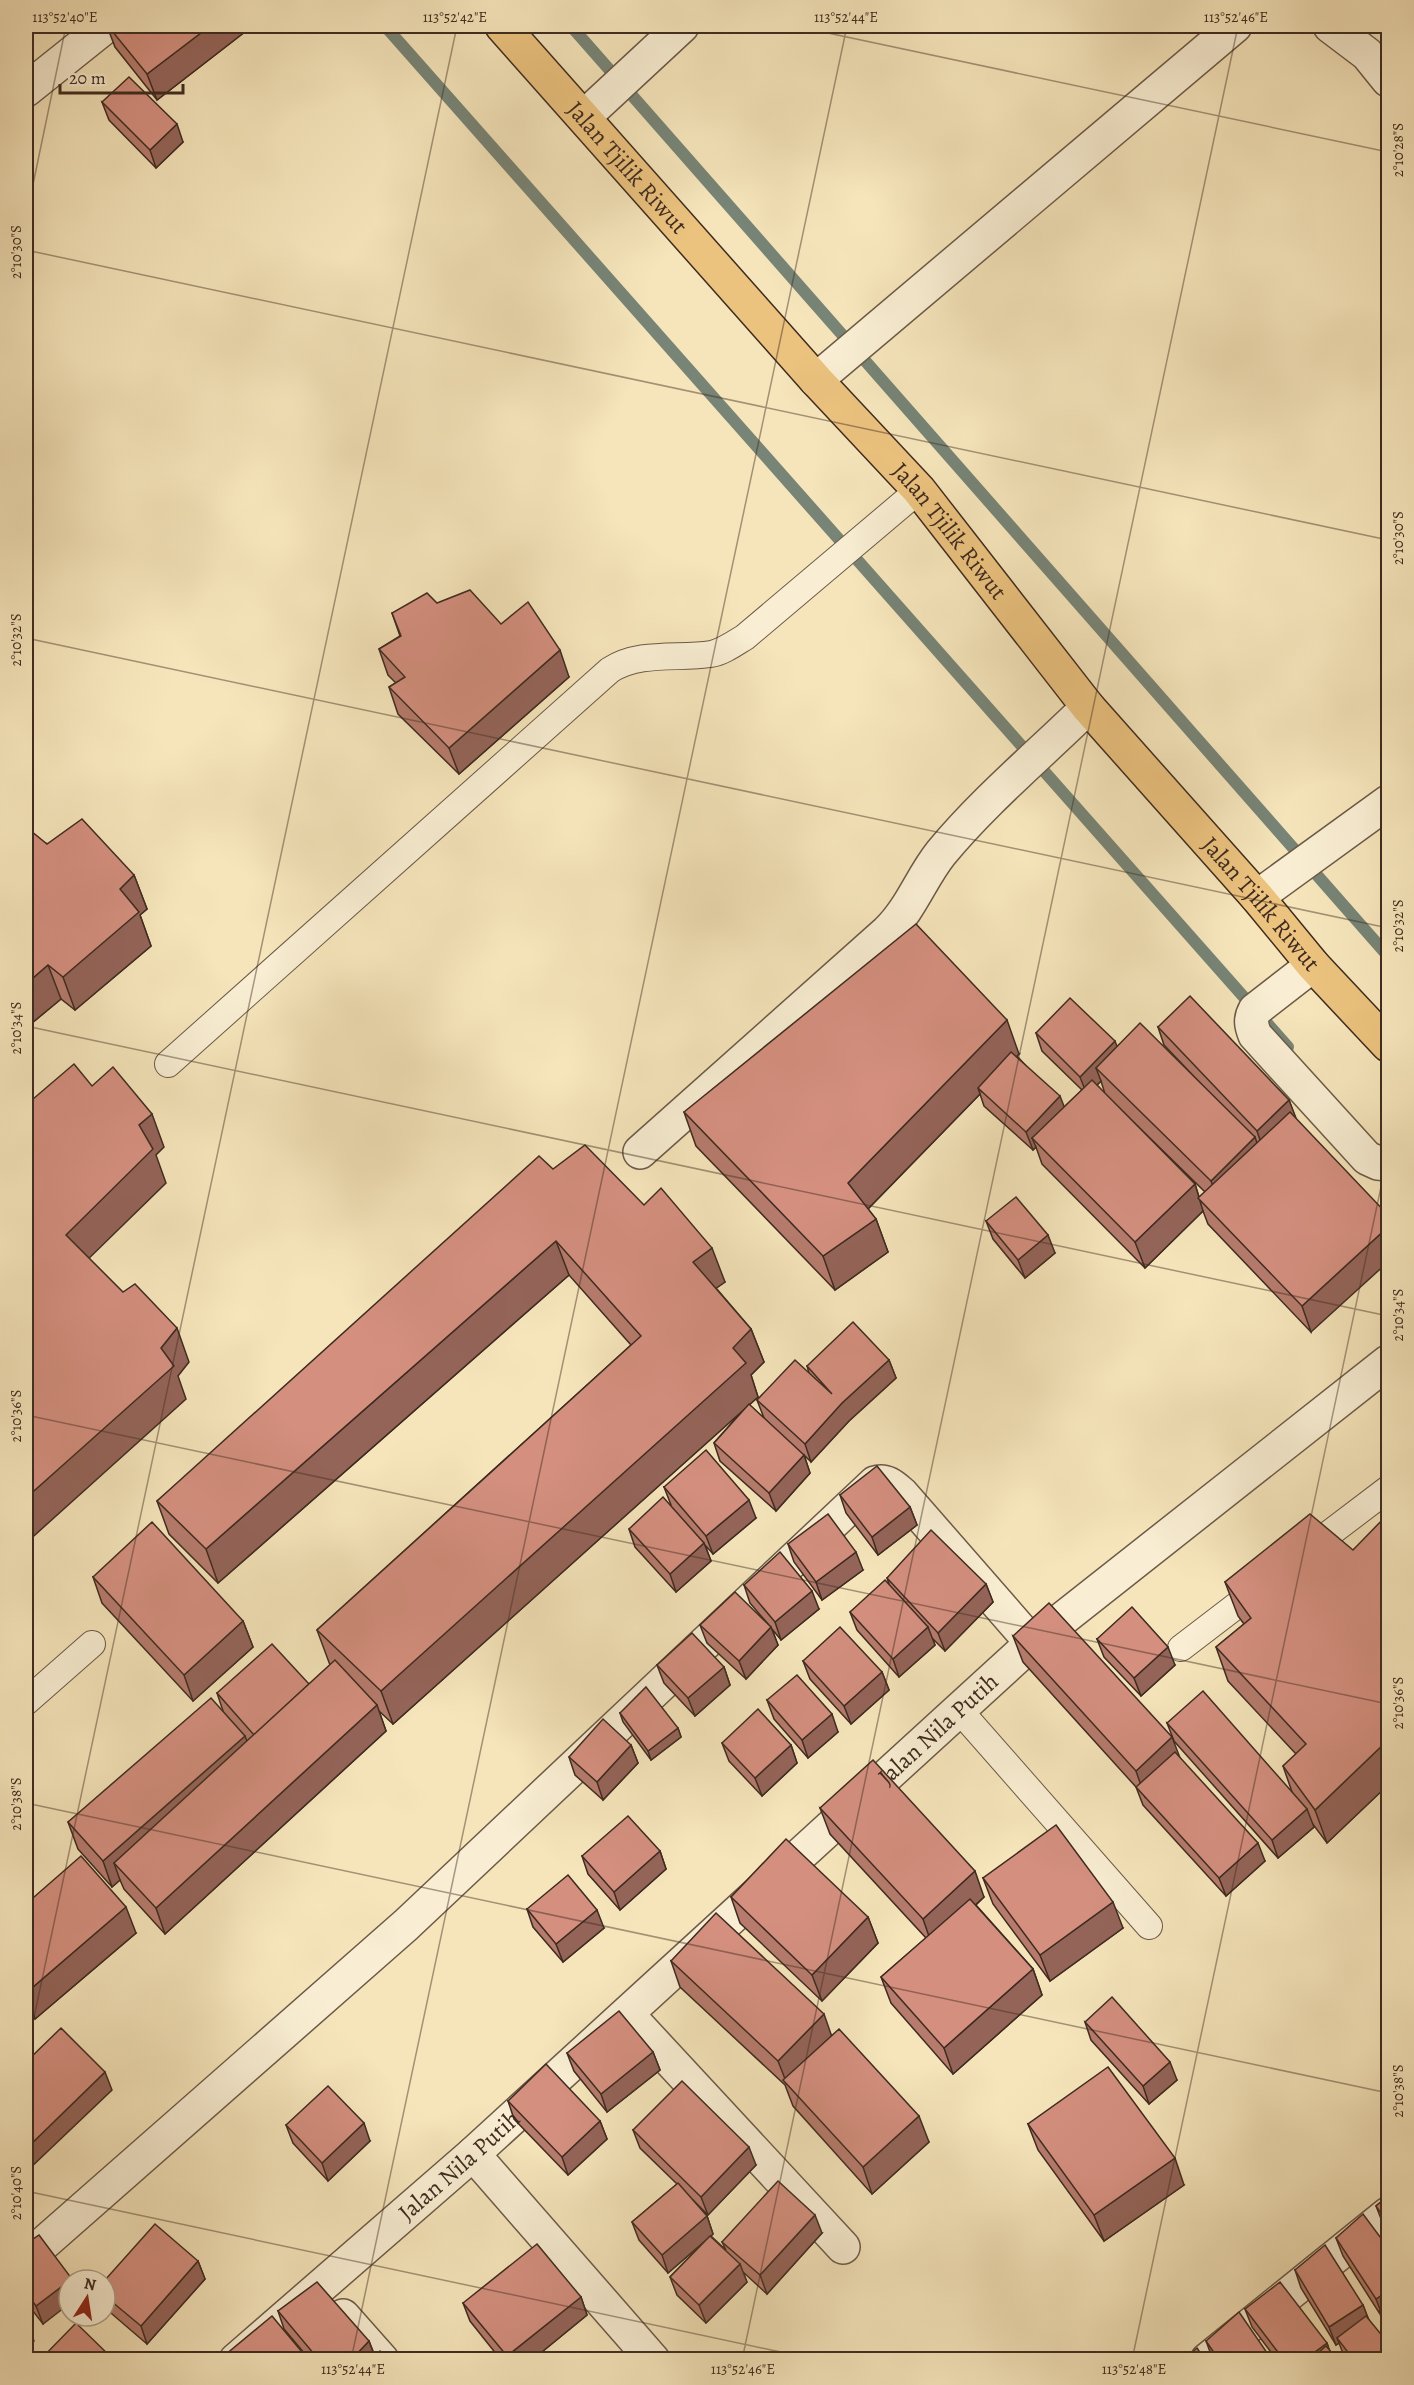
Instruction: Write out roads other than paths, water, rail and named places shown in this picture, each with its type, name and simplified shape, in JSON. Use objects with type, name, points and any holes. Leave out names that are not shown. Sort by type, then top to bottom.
[{"type":"highway","name":"Jalan Tjilik Riwut","points":[[502,26],[816,380],[920,490],[1088,707],[1257,897],[1313,965],[1389,1045]]},
{"type":"street","points":[[26,90],[106,26]]},
{"type":"street","points":[[584,117],[682,26]]},
{"type":"street","points":[[816,380],[1235,26]]},
{"type":"street","points":[[1330,26],[1367,54],[1389,80]]},
{"type":"street","points":[[640,1152],[896,924],[906,912],[927,872],[959,831],[1088,707]]},
{"type":"street","points":[[1257,897],[1389,802]]},
{"type":"street","points":[[1313,965],[1255,1010],[1251,1017],[1251,1025],[1255,1035],[1367,1158],[1378,1163],[1389,1164]]},
{"type":"street","name":"Jalan Nila Putih","points":[[236,2360],[473,2154],[1032,1644],[1389,1362]]},
{"type":"street","points":[[26,2259],[406,1925],[875,1483],[880,1481],[891,1484],[902,1494],[1032,1644]]},
{"type":"street","points":[[627,2014],[843,2247]]},
{"type":"street","points":[[473,2154],[653,2360]]},
{"type":"street","points":[[1207,2360],[1389,2214]]},
{"type":"street","points":[[318,2288],[382,2360]]},
{"type":"lane","points":[[168,1064],[610,670],[633,659],[713,653],[729,647],[745,637],[920,490]]},
{"type":"lane","points":[[1181,1648],[1389,1489]]},
{"type":"lane","points":[[26,1702],[92,1644]]},
{"type":"lane","points":[[960,1710],[1149,1926]]},
{"type":"waterway","points":[[385,26],[1288,1047]]},
{"type":"waterway","points":[[571,26],[1388,956]]}]
